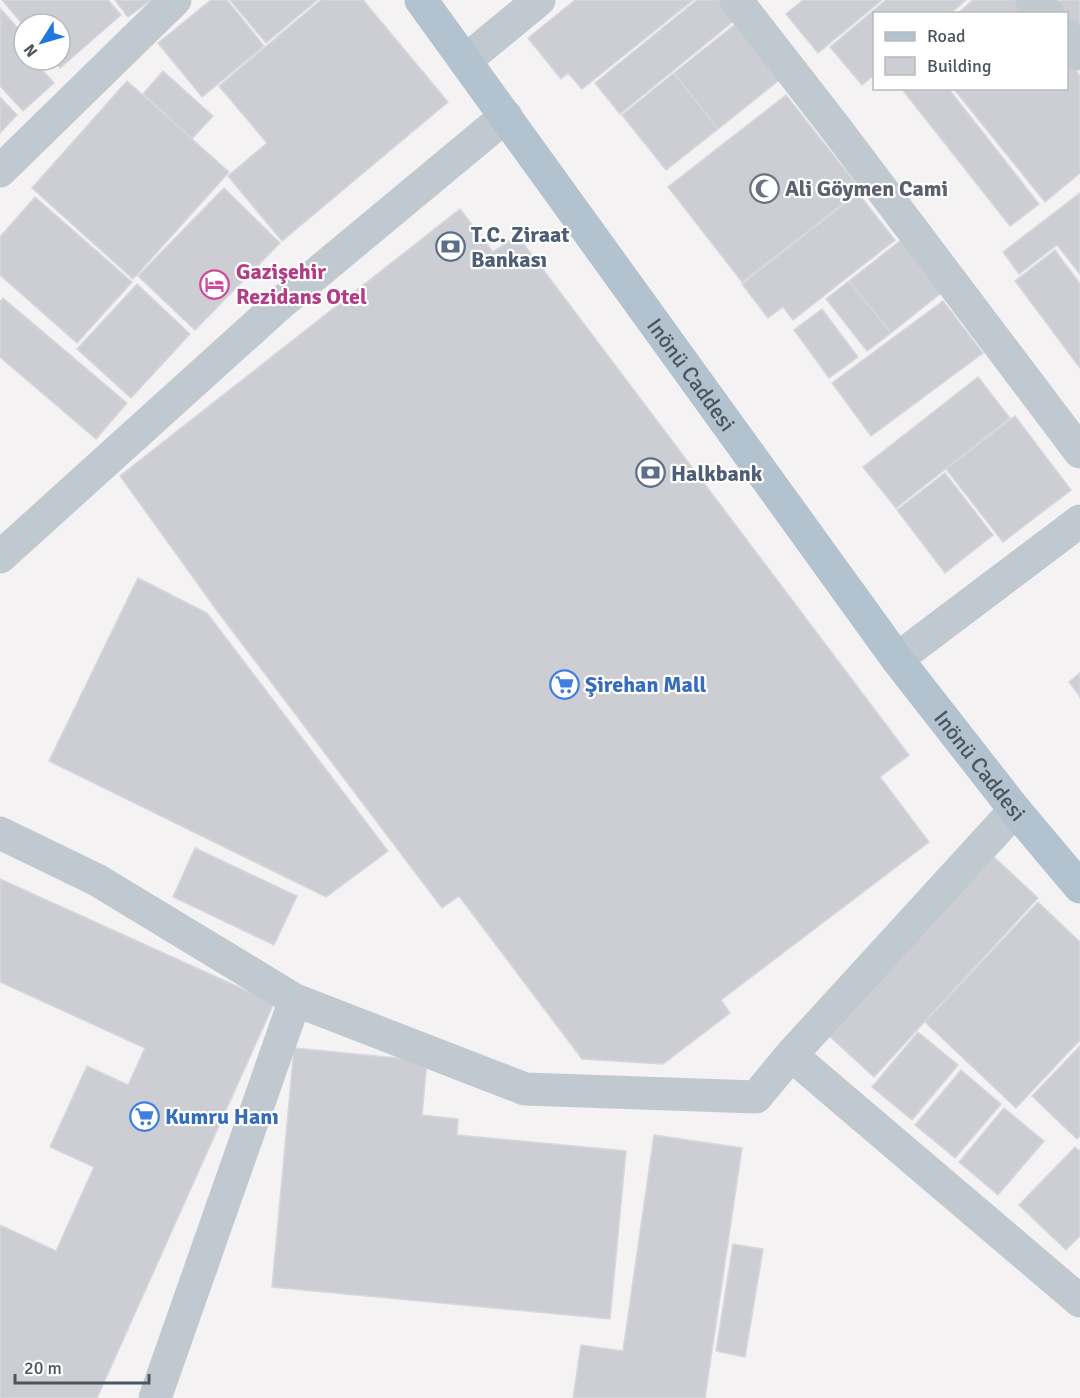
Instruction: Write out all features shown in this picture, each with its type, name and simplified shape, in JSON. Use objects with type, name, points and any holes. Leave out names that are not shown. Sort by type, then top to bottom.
[{"type":"main road","name":"Inönü Caddesi","points":[[421,0],[897,659],[1015,810],[1080,887]]},
{"type":"street","points":[[0,171],[175,0]]},
{"type":"street","points":[[465,61],[539,0]]},
{"type":"street","points":[[736,0],[842,136],[1080,452]]},
{"type":"street","points":[[1032,0],[1046,12]]},
{"type":"street","points":[[1068,38],[1080,54]]},
{"type":"street","points":[[0,557],[281,303],[506,116]]},
{"type":"street","points":[[897,659],[1080,521]]},
{"type":"street","points":[[0,833],[97,880],[295,1000],[525,1089],[756,1096],[1015,810]]},
{"type":"street","points":[[155,1398],[295,1000]]},
{"type":"street","points":[[791,1055],[1080,1301]]},
{"type":"building","points":[[2,0],[108,0],[121,15],[72,58],[72,12],[12,12]]},
{"type":"building","points":[[115,0],[151,0],[128,17]]},
{"type":"building","points":[[211,0],[227,0],[264,46],[202,97],[158,43]]},
{"type":"building","points":[[230,0],[317,0],[266,43]]},
{"type":"building","points":[[321,0],[363,0],[448,102],[282,241],[228,176],[267,143],[219,86]]},
{"type":"building","points":[[575,0],[693,0],[582,89],[568,73],[561,79],[528,38]]},
{"type":"building","points":[[697,0],[719,0],[735,20],[620,114],[595,83]]},
{"type":"building","points":[[803,0],[882,0],[818,53],[786,14]]},
{"type":"building","points":[[886,0],[966,0],[952,12],[873,12],[873,76],[862,85],[830,47]]},
{"type":"building","points":[[973,0],[1015,0],[1021,8],[1032,12],[959,12]]},
{"type":"building","points":[[1060,0],[1079,0],[1080,35],[1068,27],[1068,12],[1056,12],[1052,6]]},
{"type":"building","points":[[0,8],[12,22],[12,72],[44,72],[54,83],[23,111],[0,86]]},
{"type":"building","points":[[743,18],[788,73],[718,129],[674,73]]},
{"type":"building","points":[[1068,54],[1080,76],[1080,173],[1045,202],[955,90],[1068,90]]},
{"type":"building","points":[[163,71],[213,116],[192,139],[143,94]]},
{"type":"building","points":[[674,73],[718,129],[666,170],[622,115]]},
{"type":"building","points":[[127,81],[229,172],[133,279],[32,188]]},
{"type":"building","points":[[903,90],[950,90],[1039,204],[1010,226]]},
{"type":"building","name":"Ali Göymen Cami","points":[[786,95],[861,190],[742,282],[668,187]]},
{"type":"building","points":[[0,97],[17,115],[0,133]]},
{"type":"building","points":[[224,188],[280,243],[195,330],[138,276]]},
{"type":"building","points":[[858,193],[895,240],[793,320],[783,307],[768,318],[742,284]]},
{"type":"building","points":[[1080,193],[1080,274],[1057,245],[1019,274],[1003,252]]},
{"type":"building","points":[[35,197],[132,282],[77,343],[0,275],[0,237]]},
{"type":"building","name":"Şirehan Mall","points":[[460,209],[493,252],[517,235],[909,755],[880,777],[929,842],[721,1000],[730,1013],[663,1064],[582,1059],[459,896],[442,908],[218,612],[120,476]]},
{"type":"building","points":[[905,237],[946,289],[891,333],[849,281]]},
{"type":"building","points":[[1055,250],[1080,284],[1080,368],[1015,281]]},
{"type":"building","points":[[849,281],[891,333],[867,351],[826,299]]},
{"type":"building","points":[[137,284],[190,334],[131,398],[77,349]]},
{"type":"building","points":[[3,298],[127,403],[96,439],[0,357],[0,302]]},
{"type":"building","points":[[943,301],[983,353],[871,436],[832,383]]},
{"type":"building","points":[[822,309],[858,357],[829,378],[794,330]]},
{"type":"building","points":[[978,377],[1010,418],[896,508],[863,467]]},
{"type":"building","points":[[1015,416],[1071,490],[1003,542],[946,469]]},
{"type":"building","points":[[945,473],[993,535],[945,573],[897,510]]},
{"type":"building","points":[[138,578],[207,613],[388,851],[326,897],[49,761]]},
{"type":"building","points":[[1080,673],[1080,697],[1069,682]]},
{"type":"building","points":[[195,848],[297,896],[274,945],[173,897]]},
{"type":"building","points":[[992,855],[1038,898],[874,1077],[828,1035]]},
{"type":"building","name":"Kumru Hanı","points":[[0,879],[274,1003],[97,1398],[0,1398],[0,1225],[56,1251],[94,1167],[50,1147],[87,1066],[128,1085],[145,1048],[0,982]]},
{"type":"building","points":[[1038,902],[1080,942],[1080,1040],[1016,1108],[925,1022]]},
{"type":"building","points":[[918,1032],[958,1065],[912,1120],[872,1087]]},
{"type":"building","points":[[1080,1046],[1080,1136],[1077,1139],[1032,1096]]},
{"type":"building","points":[[294,1048],[427,1061],[422,1115],[458,1119],[457,1135],[626,1151],[610,1319],[272,1287]]},
{"type":"building","points":[[961,1070],[1001,1104],[955,1158],[915,1125]]},
{"type":"building","points":[[1004,1108],[1044,1141],[998,1195],[959,1162]]},
{"type":"building","points":[[654,1135],[742,1148],[705,1398],[573,1398],[581,1345],[623,1351]]},
{"type":"building","points":[[1075,1147],[1080,1151],[1080,1236],[1066,1250],[1019,1205]]},
{"type":"building","points":[[733,1244],[763,1249],[745,1357],[716,1351]]},
{"type":"place","name":"Ali Göymen Cami","points":[[764,188]]},
{"type":"place","name":"T.C. Ziraat Bankası","points":[[450,247]]},
{"type":"place","name":"Gazişehir Rezidans Otel","points":[[215,284]]},
{"type":"place","name":"Halkbank","points":[[650,473]]},
{"type":"place","name":"Şirehan Mall","points":[[564,684]]},
{"type":"place","name":"Kumru Hanı","points":[[144,1116]]}]
